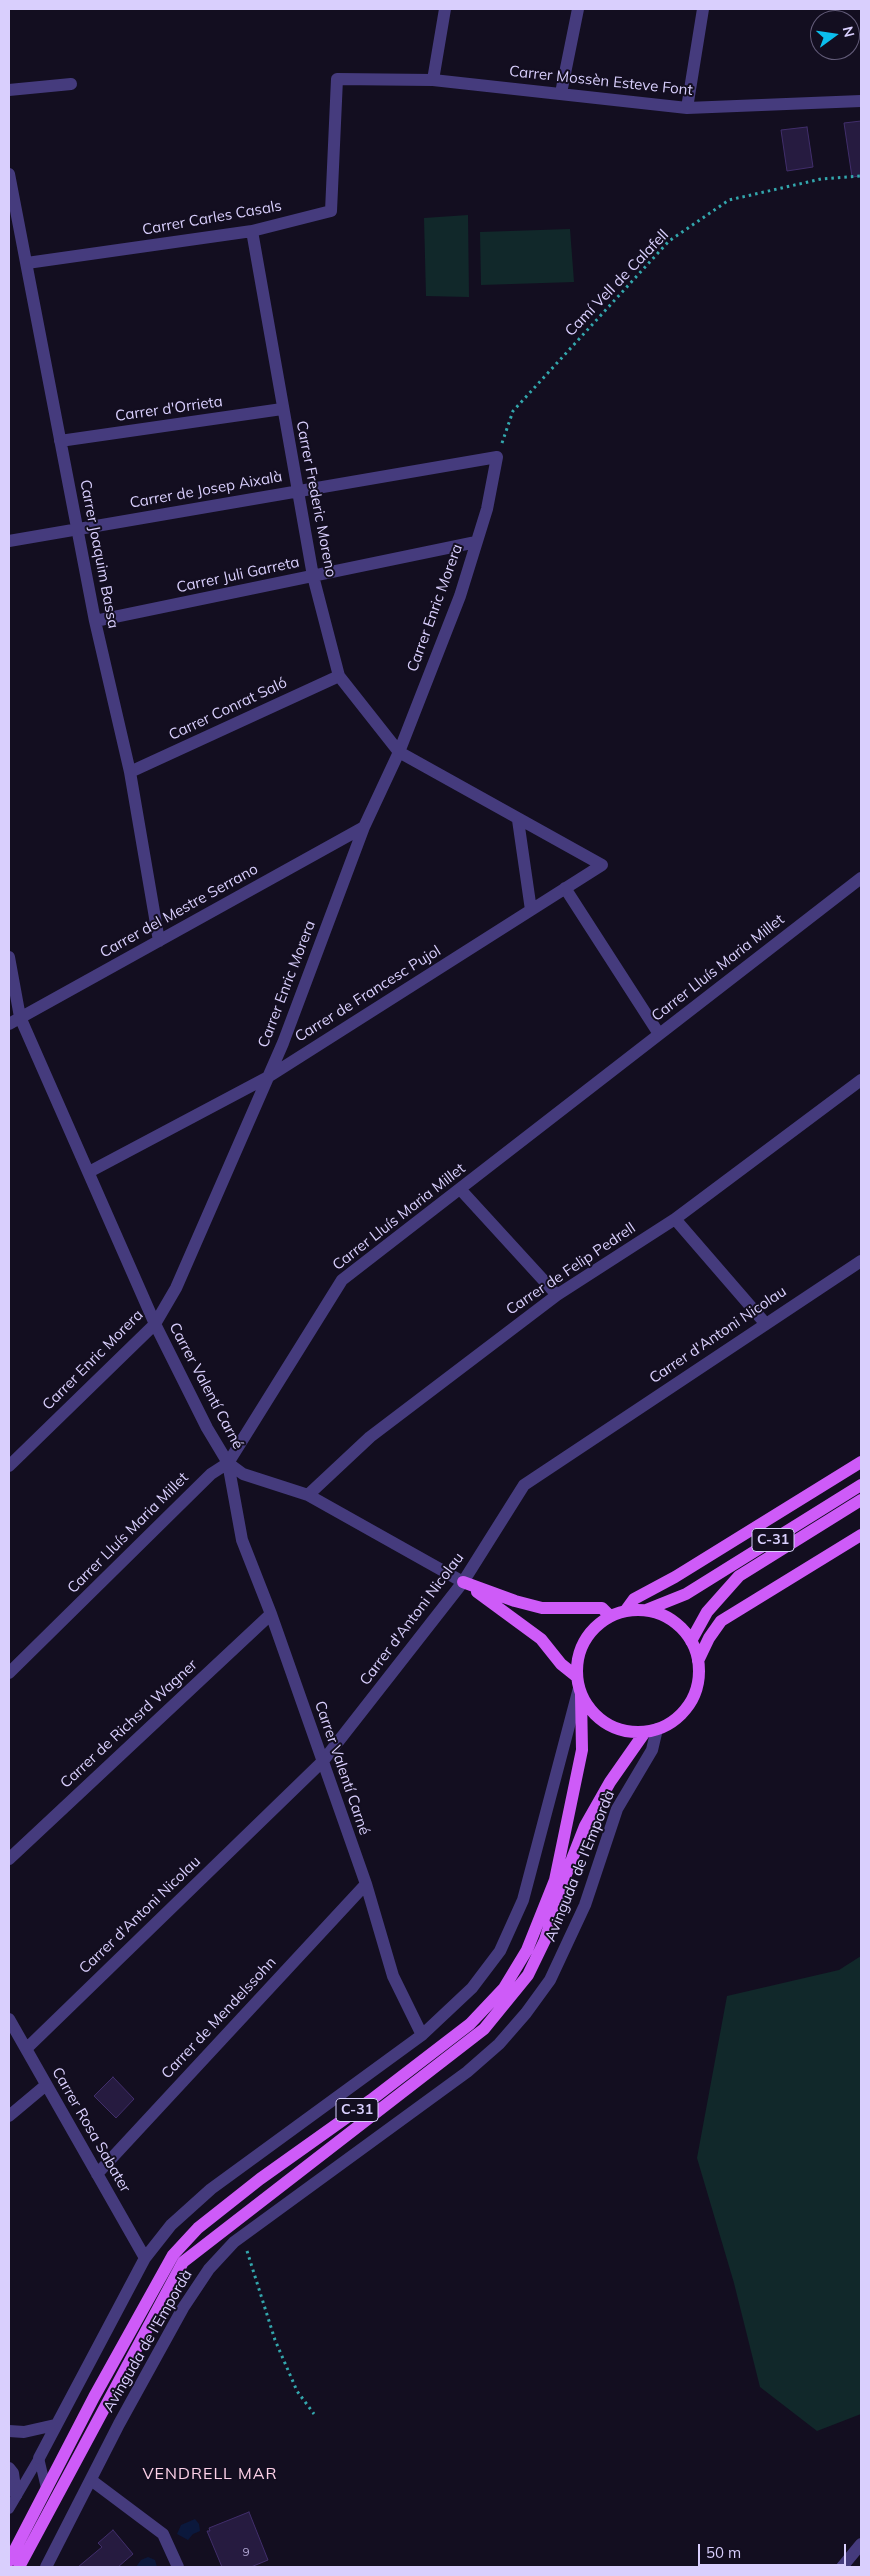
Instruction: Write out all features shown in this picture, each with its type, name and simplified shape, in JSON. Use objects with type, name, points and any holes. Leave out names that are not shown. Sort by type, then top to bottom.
[{"type":"main road","points":[[626,1610],[634,1599],[675,1577],[861,1462]]},
{"type":"main road","name":"C-31","points":[[646,1610],[686,1594],[861,1486]]},
{"type":"main road","name":"C-31","points":[[691,1641],[707,1612],[739,1576],[861,1500]]},
{"type":"main road","points":[[698,1661],[709,1638],[721,1621],[861,1535]]},
{"type":"main road","points":[[463,1582],[515,1602],[542,1608],[602,1608],[610,1616]]},
{"type":"main road","points":[[463,1582],[541,1639],[579,1686],[592,1711],[607,1724],[626,1731],[651,1730]]},
{"type":"main road","name":"C-31","points":[[9,2561],[46,2488],[173,2255],[198,2228],[260,2179],[371,2100],[470,2024],[504,1988],[527,1950],[555,1880],[582,1750],[579,1652],[591,1630],[610,1616],[626,1610],[646,1610],[664,1615],[680,1626],[691,1641],[698,1661],[698,1678],[694,1695],[685,1710],[672,1721],[651,1730],[610,1782],[585,1826],[563,1882],[545,1940],[528,1975],[484,2029],[183,2262],[19,2567]]},
{"type":"street","points":[[433,80],[444,9]]},
{"type":"street","points":[[561,93],[578,9]]},
{"type":"street","points":[[687,108],[703,9]]},
{"type":"street","name":"Carrer Mossèn Esteve Font","points":[[337,79],[433,80],[687,108],[861,101]]},
{"type":"street","name":"Carrer Carles Casals","points":[[27,263],[252,231],[331,211],[337,79]]},
{"type":"street","points":[[9,90],[70,84]]},
{"type":"street","name":"Carrer Joaquim Bassa","points":[[9,174],[77,529],[130,772],[159,941]]},
{"type":"street","name":"Carrer Frederic Moreno","points":[[252,231],[313,576],[339,676],[399,752]]},
{"type":"street","name":"Carrer d'Orrieta","points":[[60,440],[282,409]]},
{"type":"street","name":"Carrer de Josep Aixalà","points":[[9,541],[497,457]]},
{"type":"street","name":"Carrer Enric Morera","points":[[9,1465],[155,1324],[176,1288],[283,1043],[364,827],[399,752],[460,596],[487,509],[497,457]]},
{"type":"street","name":"Carrer Juli Garreta","points":[[96,621],[476,542]]},
{"type":"street","name":"Carrer Conrat Saló","points":[[130,772],[339,676]]},
{"type":"street","name":"Carrer de Francesc Pujol","points":[[89,1172],[268,1077],[602,865],[518,820],[399,752]]},
{"type":"street","points":[[518,820],[531,910]]},
{"type":"street","name":"Carrer del Mestre Serrano","points":[[9,1024],[364,827]]},
{"type":"street","name":"Carrer Lluís Maria Millet","points":[[9,1673],[211,1474],[228,1463],[342,1280],[861,878]]},
{"type":"street","points":[[565,888],[659,1034]]},
{"type":"street","name":"Carrer Valentí Carné","points":[[9,957],[20,1017],[155,1324],[207,1428],[228,1463],[242,1540],[271,1614],[366,1884],[393,1976],[422,2035]]},
{"type":"street","name":"Carrer de Felip Pedrell","points":[[308,1495],[370,1437],[557,1295],[675,1219],[861,1080]]},
{"type":"street","points":[[460,1190],[557,1295]]},
{"type":"street","points":[[675,1219],[765,1323]]},
{"type":"street","name":"Carrer d'Antoni Nicolau","points":[[26,2049],[323,1761],[463,1582],[524,1485],[765,1323],[861,1261]]},
{"type":"street","points":[[228,1463],[243,1474],[308,1495],[463,1582]]},
{"type":"street","name":"Carrer de Richsrd Wagner","points":[[9,1859],[271,1614]]},
{"type":"street","points":[[39,2458],[145,2258],[171,2225],[210,2190],[422,2035],[472,1988],[500,1951],[523,1900],[579,1686]]},
{"type":"street","name":"Avinguda de l'Empordà","points":[[46,2567],[183,2308],[209,2269],[242,2236],[467,2072],[499,2044],[526,2013],[550,1980],[585,1905],[617,1809],[652,1750],[651,1730]]},
{"type":"street","name":"Carrer de Mendelssohn","points":[[97,2174],[366,1884]]},
{"type":"street","name":"Carrer Rosa Sabater","points":[[9,2019],[145,2258]]},
{"type":"street","points":[[9,2116],[46,2085]]},
{"type":"street","points":[[9,2432],[24,2432],[55,2425]]},
{"type":"street","points":[[9,2468],[12,2473],[16,2494]]},
{"type":"street","points":[[91,2480],[163,2534],[178,2567]]},
{"type":"street","points":[[842,2567],[861,2544]]},
{"type":"lane","points":[[39,2458],[46,2488]]},
{"type":"lane","points":[[9,2509],[16,2494],[39,2458]]},
{"type":"path","name":"Camí Vell de Calafell","points":[[497,457],[513,411],[669,241],[729,200],[821,179],[861,176]]},
{"type":"path","points":[[242,2236],[275,2340],[297,2391],[314,2414]]},
{"type":"green space","points":[[468,215],[469,297],[426,296],[424,218]]},
{"type":"green space","points":[[570,229],[574,282],[481,285],[480,232]]},
{"type":"green space","points":[[861,1956],[861,2414],[817,2431],[760,2387],[734,2283],[697,2158],[727,1996],[839,1970]]},
{"type":"water","points":[[195,2519],[199,2524],[200,2531],[193,2534],[188,2540],[177,2534],[181,2525]]},
{"type":"water","points":[[148,2557],[155,2560],[157,2567],[136,2567],[141,2560]]},
{"type":"building","points":[[861,121],[861,176],[852,177],[844,123]]},
{"type":"building","points":[[807,127],[813,167],[787,171],[781,130]]},
{"type":"building","points":[[113,2077],[134,2099],[116,2118],[94,2096]]},
{"type":"building","points":[[249,2512],[268,2560],[251,2567],[222,2567],[207,2531],[210,2531],[209,2528]]},
{"type":"building","points":[[113,2530],[133,2554],[118,2567],[78,2567],[102,2547],[98,2543]]},
{"type":"district","name":"VENDRELL MAR","points":[[210,2474]]}]
